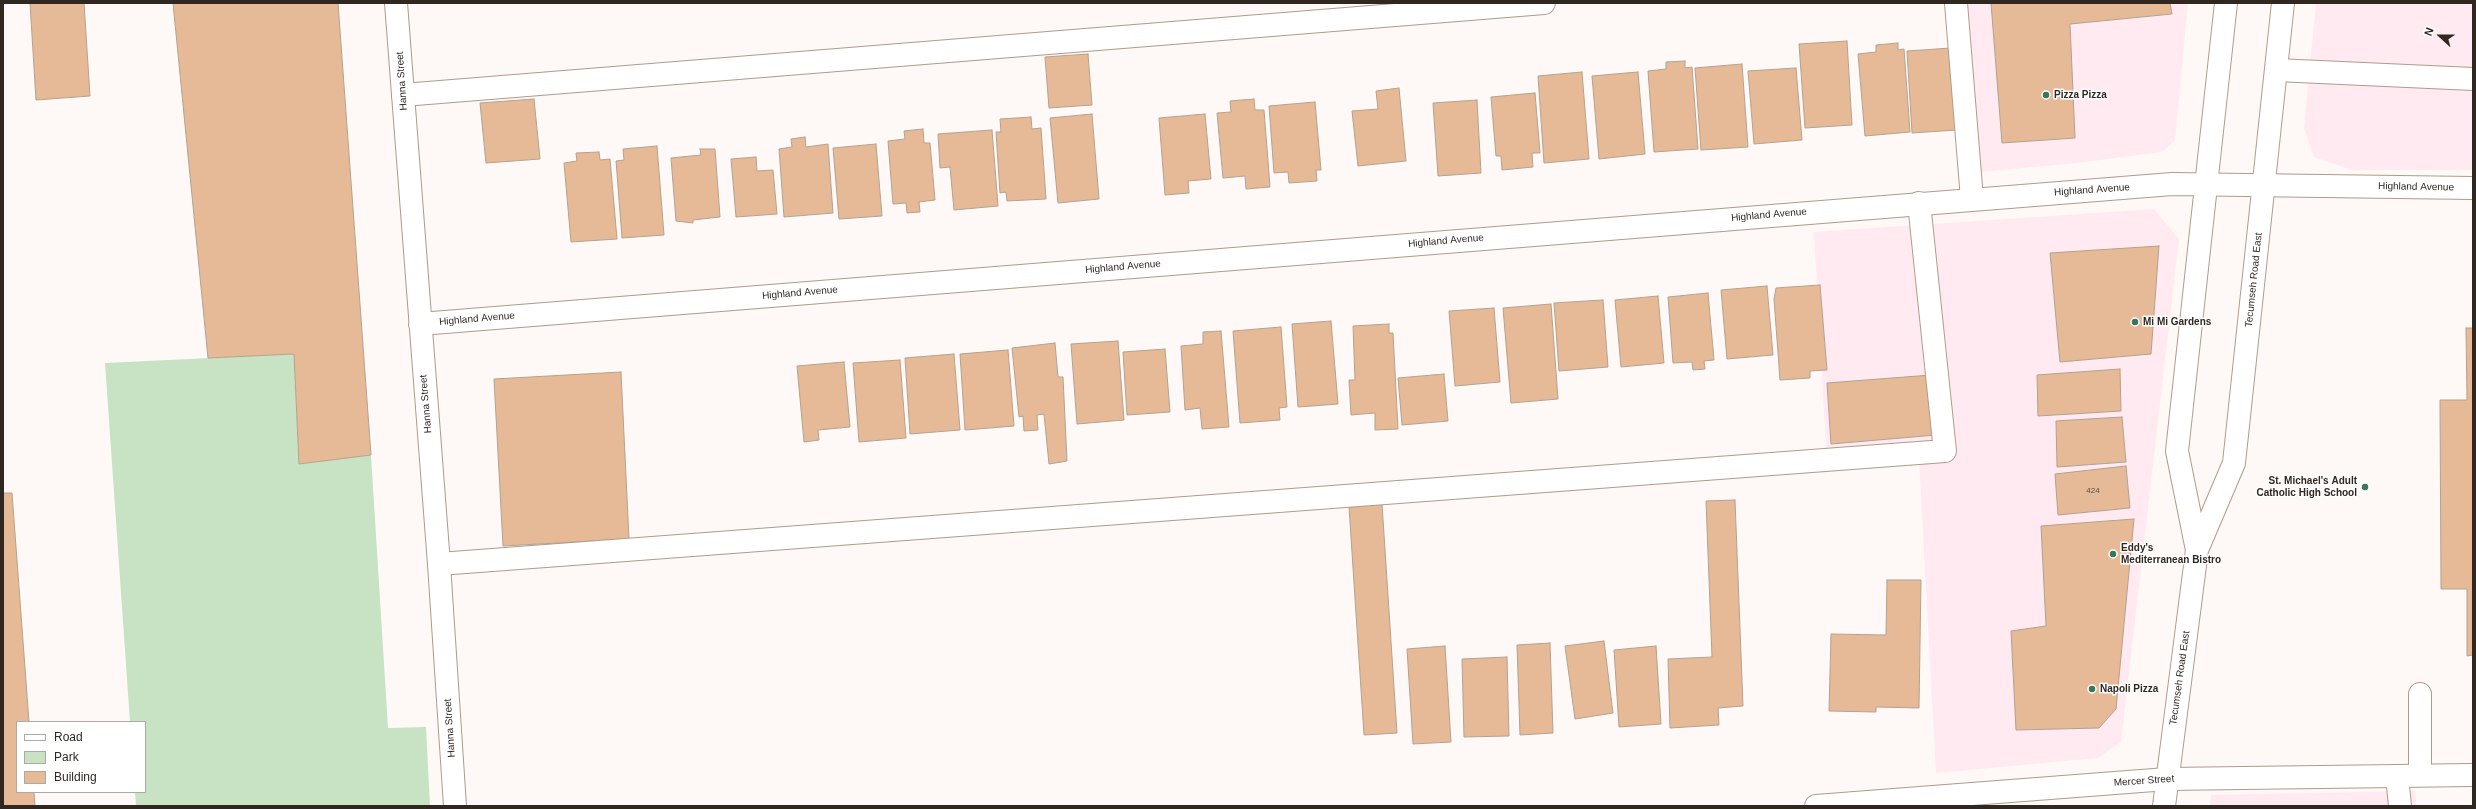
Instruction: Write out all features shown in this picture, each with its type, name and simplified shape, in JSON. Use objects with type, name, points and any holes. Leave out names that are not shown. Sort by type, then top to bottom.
[{"type":"street","name":"Hanna Street","points":[[396,3],[439,564],[455,806]]},
{"type":"street","points":[[403,95],[1544,3]]},
{"type":"street","points":[[1956,3],[1972,199]]},
{"type":"street","name":"Tecumseh Road East","points":[[2197,550],[2177,451],[2226,3]]},
{"type":"street","name":"Tecumseh Road East","points":[[2164,806],[2197,550],[2234,463],[2283,3]]},
{"type":"street","points":[[2276,70],[2473,79]]},
{"type":"street","name":"Highland Avenue","points":[[420,324],[1919,203],[2172,184],[2264,184],[2473,188]]},
{"type":"street","points":[[439,564],[1945,451],[1919,203]]},
{"type":"street","points":[[2420,694],[2420,775]]},
{"type":"street","name":"Mercer Street","points":[[1816,806],[2167,779],[2473,775]]},
{"type":"street","points":[[2397,776],[2400,806]]},
{"type":"shaded area","points":[[1957,3],[2188,3],[2175,140],[2162,152],[2077,163],[1970,173]]},
{"type":"shaded area","points":[[2316,3],[2473,3],[2473,170],[2352,170],[2314,157],[2304,128]]},
{"type":"shaded area","points":[[2154,209],[2179,239],[2121,742],[2098,758],[1936,773],[1919,460],[1827,466],[1814,232]]},
{"type":"shaded area","points":[[2415,791],[2416,806],[2210,806],[2211,795]]},
{"type":"green space","points":[[294,354],[299,464],[371,455],[388,728],[426,727],[430,806],[136,806],[135,793],[146,793],[146,721],[130,721],[105,363]]},
{"type":"building","points":[[30,3],[84,3],[90,96],[36,100]]},
{"type":"building","points":[[173,3],[338,3],[371,455],[299,464],[294,354],[208,358]]},
{"type":"building","points":[[1991,3],[2170,3],[2172,14],[2070,24],[2075,138],[2002,143]]},
{"type":"building","points":[[1847,41],[1852,125],[1805,128],[1799,44]]},
{"type":"building","points":[[1898,43],[1898,50],[1904,49],[1910,132],[1865,136],[1858,54],[1876,52],[1876,45]]},
{"type":"building","points":[[1951,48],[1957,130],[1912,133],[1907,51]]},
{"type":"building","points":[[1088,54],[1092,105],[1049,108],[1045,57]]},
{"type":"building","points":[[1685,61],[1685,68],[1692,67],[1698,149],[1654,152],[1648,71],[1666,69],[1666,62]]},
{"type":"building","points":[[1742,64],[1748,147],[1701,150],[1695,68]]},
{"type":"building","points":[[1796,68],[1802,140],[1754,144],[1748,71]]},
{"type":"building","points":[[1582,72],[1589,159],[1544,163],[1538,76]]},
{"type":"building","points":[[1638,72],[1645,154],[1599,159],[1592,76]]},
{"type":"building","points":[[1399,88],[1406,161],[1358,166],[1352,111],[1378,109],[1376,91]]},
{"type":"building","points":[[1535,93],[1540,153],[1532,153],[1533,167],[1502,170],[1501,156],[1496,156],[1491,97]]},
{"type":"building","points":[[534,99],[540,159],[486,163],[480,103]]},
{"type":"building","points":[[1254,99],[1255,110],[1264,110],[1270,187],[1246,189],[1245,176],[1223,178],[1217,113],[1231,112],[1230,101]]},
{"type":"building","points":[[1477,100],[1481,173],[1438,176],[1433,103]]},
{"type":"building","points":[[1315,102],[1321,170],[1316,170],[1317,181],[1289,183],[1288,172],[1274,173],[1269,106]]},
{"type":"building","points":[[1092,114],[1099,199],[1058,203],[1050,118]]},
{"type":"building","points":[[1205,114],[1211,179],[1188,181],[1189,193],[1165,195],[1159,118]]},
{"type":"building","points":[[1031,117],[1032,129],[1041,128],[1046,199],[1007,201],[1006,192],[1000,193],[996,132],[1001,132],[1000,119]]},
{"type":"building","points":[[923,129],[924,143],[930,143],[935,200],[919,202],[920,212],[907,213],[906,203],[893,204],[888,141],[905,139],[904,131]]},
{"type":"building","points":[[992,130],[998,206],[954,210],[950,167],[940,168],[938,134]]},
{"type":"building","points":[[805,137],[806,147],[828,144],[833,213],[784,217],[779,149],[792,147],[791,139]]},
{"type":"building","points":[[876,144],[882,216],[839,219],[833,148]]},
{"type":"building","points":[[657,146],[664,235],[622,238],[616,161],[624,160],[623,149]]},
{"type":"building","points":[[700,149],[715,149],[720,217],[693,220],[693,223],[676,221],[671,158],[701,155]]},
{"type":"building","points":[[599,152],[600,160],[610,159],[617,239],[571,242],[564,163],[577,161],[576,153]]},
{"type":"building","points":[[756,157],[757,171],[773,170],[777,214],[736,217],[731,159]]},
{"type":"building","points":[[2159,246],[2151,354],[2060,362],[2050,253]]},
{"type":"building","points":[[1820,285],[1827,370],[1810,371],[1810,378],[1780,380],[1774,299],[1776,288]]},
{"type":"building","points":[[1767,286],[1773,355],[1727,359],[1721,290]]},
{"type":"building","points":[[1708,293],[1714,360],[1704,361],[1705,369],[1693,370],[1692,362],[1673,363],[1668,297]]},
{"type":"building","points":[[1658,296],[1664,363],[1621,367],[1615,300]]},
{"type":"building","points":[[1603,300],[1608,367],[1559,371],[1554,303]]},
{"type":"building","points":[[1551,304],[1558,399],[1511,403],[1503,308]]},
{"type":"building","points":[[1494,308],[1500,382],[1455,386],[1449,311]]},
{"type":"building","points":[[1331,321],[1338,404],[1298,407],[1292,324]]},
{"type":"building","points":[[1389,324],[1389,333],[1393,333],[1398,429],[1375,430],[1375,413],[1351,415],[1349,380],[1355,380],[1353,326]]},
{"type":"building","points":[[1281,327],[1287,407],[1279,408],[1280,420],[1240,423],[1233,331]]},
{"type":"building","points":[[2466,328],[2473,328],[2473,655],[2467,656],[2467,589],[2441,589],[2440,400],[2467,400]]},
{"type":"building","points":[[1221,331],[1229,427],[1202,429],[1200,408],[1185,410],[1181,346],[1203,344],[1203,332]]},
{"type":"building","points":[[1118,341],[1124,420],[1077,424],[1071,344]]},
{"type":"building","points":[[1055,343],[1058,377],[1063,377],[1067,461],[1049,464],[1044,414],[1037,415],[1038,430],[1024,431],[1023,416],[1019,417],[1012,348]]},
{"type":"building","points":[[1165,349],[1170,412],[1127,415],[1123,352]]},
{"type":"building","points":[[1008,350],[1014,426],[965,430],[960,354]]},
{"type":"building","points":[[954,354],[960,430],[910,434],[905,358]]},
{"type":"building","points":[[900,360],[906,438],[859,442],[853,363]]},
{"type":"building","points":[[844,362],[850,427],[818,430],[819,440],[804,442],[797,366]]},
{"type":"building","points":[[2120,369],[2121,411],[2038,416],[2037,375]]},
{"type":"building","points":[[621,372],[629,539],[503,546],[494,379]]},
{"type":"building","points":[[1444,374],[1448,421],[1402,425],[1398,378]]},
{"type":"building","points":[[1931,375],[1936,435],[1831,444],[1827,383]]},
{"type":"building","points":[[2122,417],[2126,462],[2057,467],[2056,421]]},
{"type":"building","points":[[2126,466],[2130,508],[2058,515],[2055,474]]},
{"type":"building","points":[[3,493],[12,493],[29,721],[16,721],[16,793],[34,793],[35,806],[3,806]]},
{"type":"building","points":[[1735,500],[1743,706],[1718,708],[1719,725],[1670,728],[1668,659],[1712,657],[1706,501]]},
{"type":"building","points":[[1382,504],[1397,733],[1364,735],[1349,507]]},
{"type":"building","points":[[2134,519],[2116,709],[2099,728],[2016,730],[2011,631],[2046,626],[2041,526]]},
{"type":"building","points":[[1887,580],[1921,580],[1919,708],[1876,707],[1876,712],[1829,711],[1831,634],[1886,635]]},
{"type":"building","points":[[1604,641],[1613,713],[1575,719],[1565,646]]},
{"type":"building","points":[[1550,643],[1553,733],[1520,735],[1517,645]]},
{"type":"building","points":[[1445,646],[1451,742],[1413,744],[1407,649]]},
{"type":"building","points":[[1656,646],[1661,724],[1619,727],[1614,650]]},
{"type":"building","points":[[1507,657],[1509,736],[1464,737],[1462,659]]},
{"type":"place","name":"Pizza Pizza","points":[[2046,95]]},
{"type":"place","name":"Mi Mi Gardens","points":[[2135,322]]},
{"type":"place","name":"St. Michael's Adult Catholic High School","points":[[2365,487]]},
{"type":"place","name":"Eddy's Mediterranean Bistro","points":[[2113,554]]},
{"type":"place","name":"Napoli Pizza","points":[[2092,689]]}]
